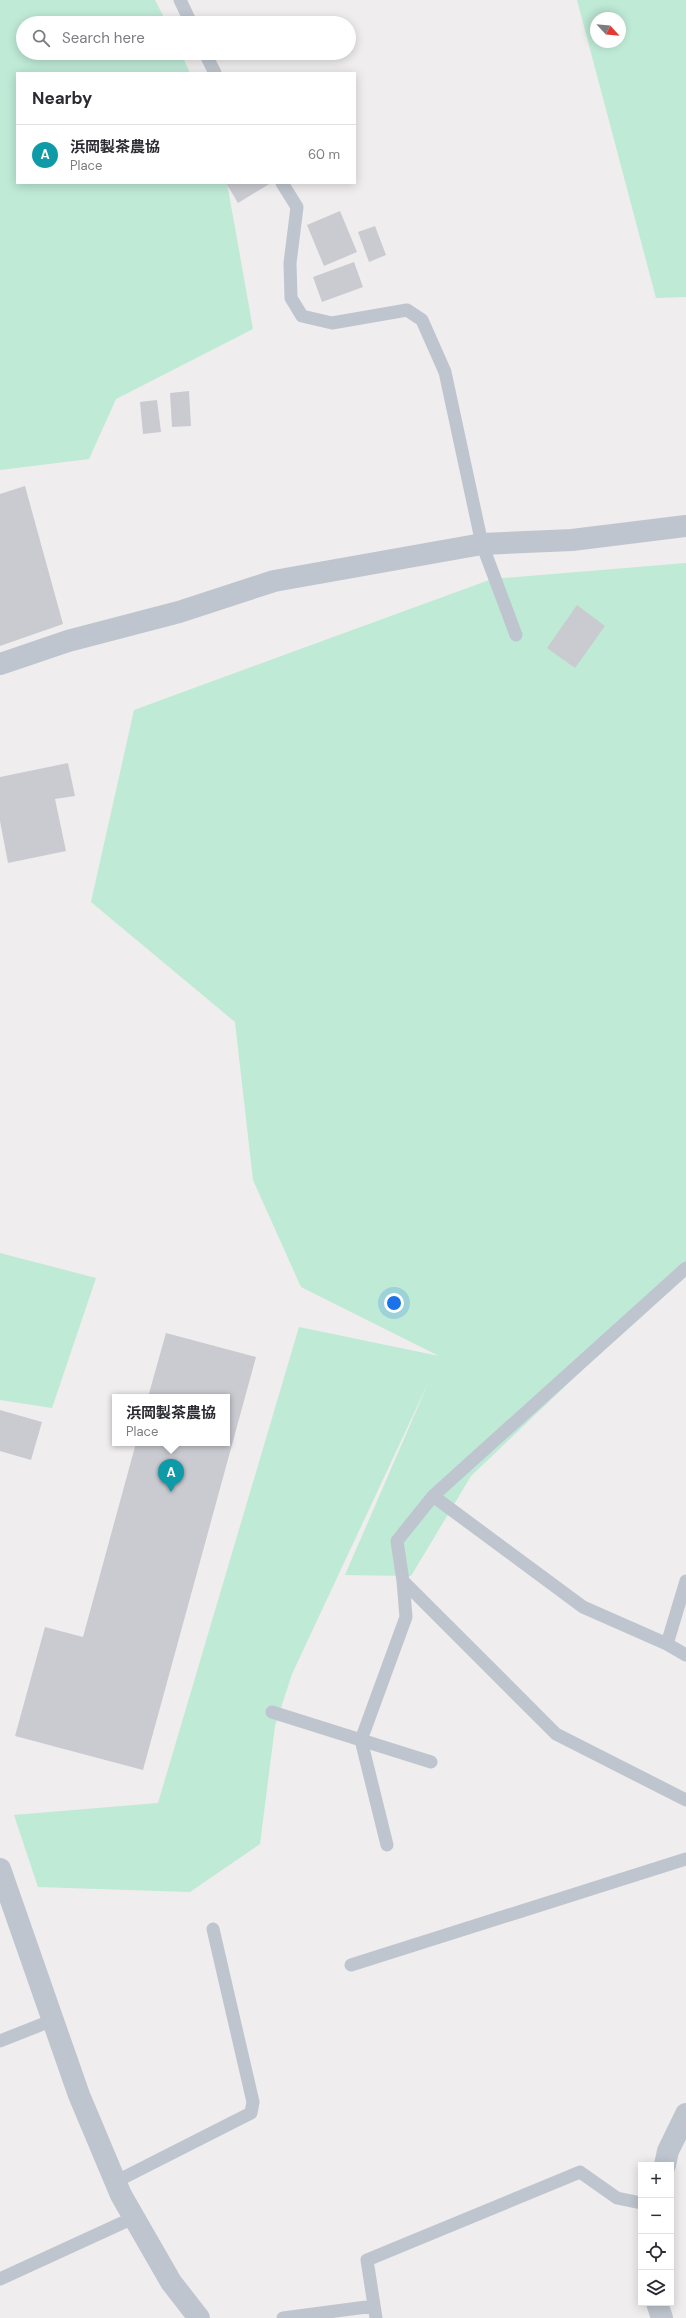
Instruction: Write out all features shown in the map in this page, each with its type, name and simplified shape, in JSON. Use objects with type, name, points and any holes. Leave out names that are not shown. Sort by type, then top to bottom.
[{"type":"street","points":[[0,664],[68,641],[179,612],[274,581],[482,544],[572,540],[686,526]]},
{"type":"street","points":[[0,1868],[79,2095],[115,2182],[171,2282],[198,2318]]},
{"type":"street","points":[[666,2162],[668,2151],[686,2114]]},
{"type":"street","points":[[659,2306],[662,2318]]},
{"type":"lane","points":[[180,0],[187,16]]},
{"type":"lane","points":[[208,60],[214,72]]},
{"type":"lane","points":[[283,184],[297,207],[290,264],[291,298],[302,316],[332,323],[407,310],[422,320],[445,372],[482,544],[516,635]]},
{"type":"lane","points":[[387,1845],[361,1740],[406,1617],[403,1580],[396,1541],[433,1496],[686,1268]]},
{"type":"lane","points":[[433,1496],[583,1607],[667,1644],[686,1655]]},
{"type":"lane","points":[[403,1580],[556,1734],[686,1800]]},
{"type":"lane","points":[[667,1644],[686,1581]]},
{"type":"lane","points":[[272,1712],[431,1762]]},
{"type":"lane","points":[[351,1965],[686,1860]]},
{"type":"lane","points":[[115,2182],[251,2113],[253,2102],[213,1929]]},
{"type":"lane","points":[[0,2041],[53,2020]]},
{"type":"lane","points":[[283,2318],[375,2312],[367,2260],[580,2172],[617,2198],[638,2202]]},
{"type":"lane","points":[[0,2279],[134,2218]]},
{"type":"green space","points":[[0,0],[155,0],[163,16],[16,16],[16,60],[184,60],[190,72],[16,72],[16,184],[227,184],[253,329],[116,399],[89,459],[0,470]]},
{"type":"green space","points":[[577,0],[686,0],[686,297],[656,298]]},
{"type":"green space","points":[[686,563],[686,1271],[471,1476],[411,1576],[345,1575],[430,1379],[292,1674],[275,1726],[260,1844],[190,1892],[38,1887],[14,1815],[158,1803],[299,1327],[439,1356],[301,1287],[253,1180],[235,1022],[91,902],[134,710],[492,579]]},
{"type":"green space","points":[[0,1253],[96,1278],[52,1408],[0,1400]]},
{"type":"building","points":[[227,184],[269,184],[238,203]]},
{"type":"building","points":[[340,211],[357,252],[324,266],[307,225]]},
{"type":"building","points":[[375,226],[386,255],[369,262],[358,232]]},
{"type":"building","points":[[354,262],[363,287],[322,302],[313,277]]},
{"type":"building","points":[[189,391],[191,426],[172,427],[170,393]]},
{"type":"building","points":[[157,400],[161,432],[143,434],[140,402]]},
{"type":"building","points":[[25,486],[63,624],[0,646],[0,494]]},
{"type":"building","points":[[577,605],[605,626],[575,668],[547,648]]},
{"type":"building","points":[[68,763],[75,796],[55,799],[66,851],[8,863],[0,821],[0,777]]},
{"type":"building","points":[[166,1333],[256,1357],[143,1770],[15,1736],[45,1627],[83,1637],[135,1446],[230,1446],[230,1394],[149,1394]]},
{"type":"building","points":[[0,1410],[42,1422],[31,1460],[0,1451]]},
{"type":"place","name":"浜岡製茶農協","points":[[171,1492]]}]
